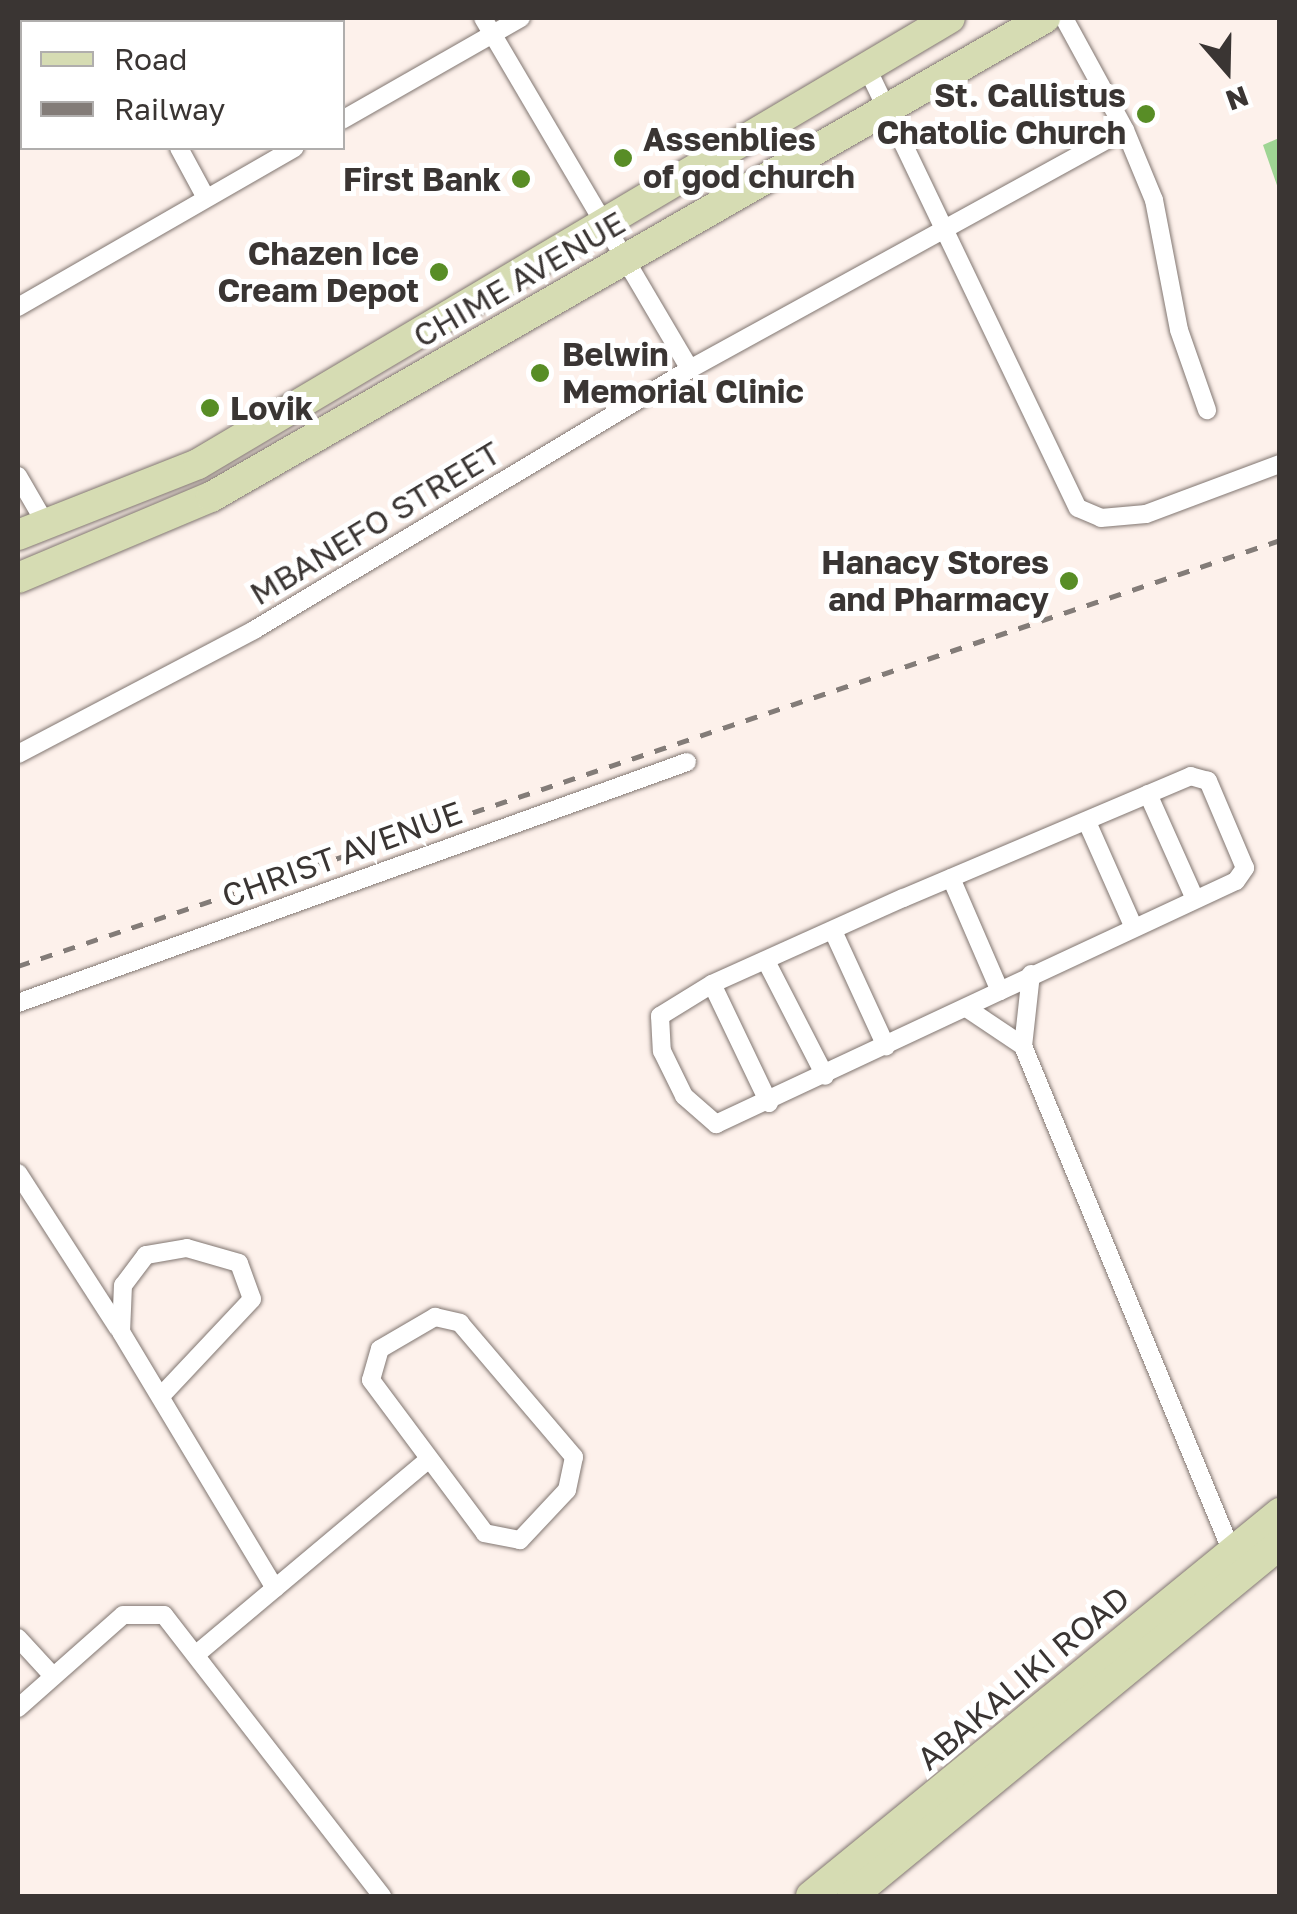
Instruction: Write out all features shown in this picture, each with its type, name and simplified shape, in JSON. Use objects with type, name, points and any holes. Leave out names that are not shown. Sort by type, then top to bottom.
[{"type":"main road","name":"CHIME AVENUE","points":[[18,535],[215,454],[606,215],[950,18]]},
{"type":"main road","name":"CHIME AVENUE","points":[[18,578],[212,498],[1045,18]]},
{"type":"main road","name":"ABAKALIKI ROAD","points":[[811,1896],[1280,1514]]},
{"type":"main road","name":"ABAKALIKI ROAD","points":[[852,1896],[1280,1544]]},
{"type":"street","points":[[345,118],[487,26],[521,18]]},
{"type":"street","points":[[1064,18],[1125,130],[1154,200],[1179,330],[1206,410]]},
{"type":"street","points":[[487,26],[606,215],[690,369]]},
{"type":"street","points":[[866,66],[949,226],[1078,508],[1101,518],[1146,514],[1280,464]]},
{"type":"street","name":"MBANEFO STREET","points":[[18,754],[87,720],[690,369],[1125,130]]},
{"type":"street","points":[[179,150],[206,198]]},
{"type":"street","points":[[18,307],[290,150]]},
{"type":"street","points":[[18,476],[47,526]]},
{"type":"street","name":"CHRIST AVENUE","points":[[18,1003],[687,762]]},
{"type":"street","points":[[1191,776],[1208,781],[1245,868],[1194,899],[769,1103],[704,1122],[662,1052],[660,1016],[712,984],[1148,794],[1191,776]]},
{"type":"street","points":[[1148,794],[1194,899]]},
{"type":"street","points":[[1086,822],[1133,926]]},
{"type":"street","points":[[950,878],[1000,990]]},
{"type":"street","points":[[833,931],[886,1046]]},
{"type":"street","points":[[766,962],[825,1076]]},
{"type":"street","points":[[1031,974],[1023,1046],[1232,1552]]},
{"type":"street","points":[[712,984],[769,1103]]},
{"type":"street","points":[[968,1009],[1023,1046]]},
{"type":"street","points":[[18,1173],[161,1396],[276,1588]]},
{"type":"street","points":[[121,1332],[123,1286],[146,1255],[186,1248],[245,1270],[252,1299],[161,1396]]},
{"type":"street","points":[[435,1317],[472,1336],[567,1443],[576,1466],[544,1518],[510,1542],[485,1532],[427,1462],[370,1372],[380,1349],[435,1317]]},
{"type":"street","points":[[199,1652],[427,1462]]},
{"type":"street","points":[[18,1708],[138,1611],[164,1616],[199,1652],[382,1896]]},
{"type":"street","points":[[18,1638],[53,1676]]},
{"type":"green space","points":[[1279,138],[1279,191],[1263,145]]},
{"type":"railway","points":[[18,966],[1280,540]]},
{"type":"place","name":"St. Callistus Chatolic Church","points":[[1146,114]]},
{"type":"place","name":"Assenblies of god church","points":[[623,158]]},
{"type":"place","name":"First Bank","points":[[521,179]]},
{"type":"place","name":"Chazen Ice Cream Depot","points":[[439,272]]},
{"type":"place","name":"Belwin Memorial Clinic","points":[[540,373]]},
{"type":"place","name":"Lovik","points":[[210,408]]},
{"type":"place","name":"Hanacy Stores and Pharmacy","points":[[1069,581]]}]
